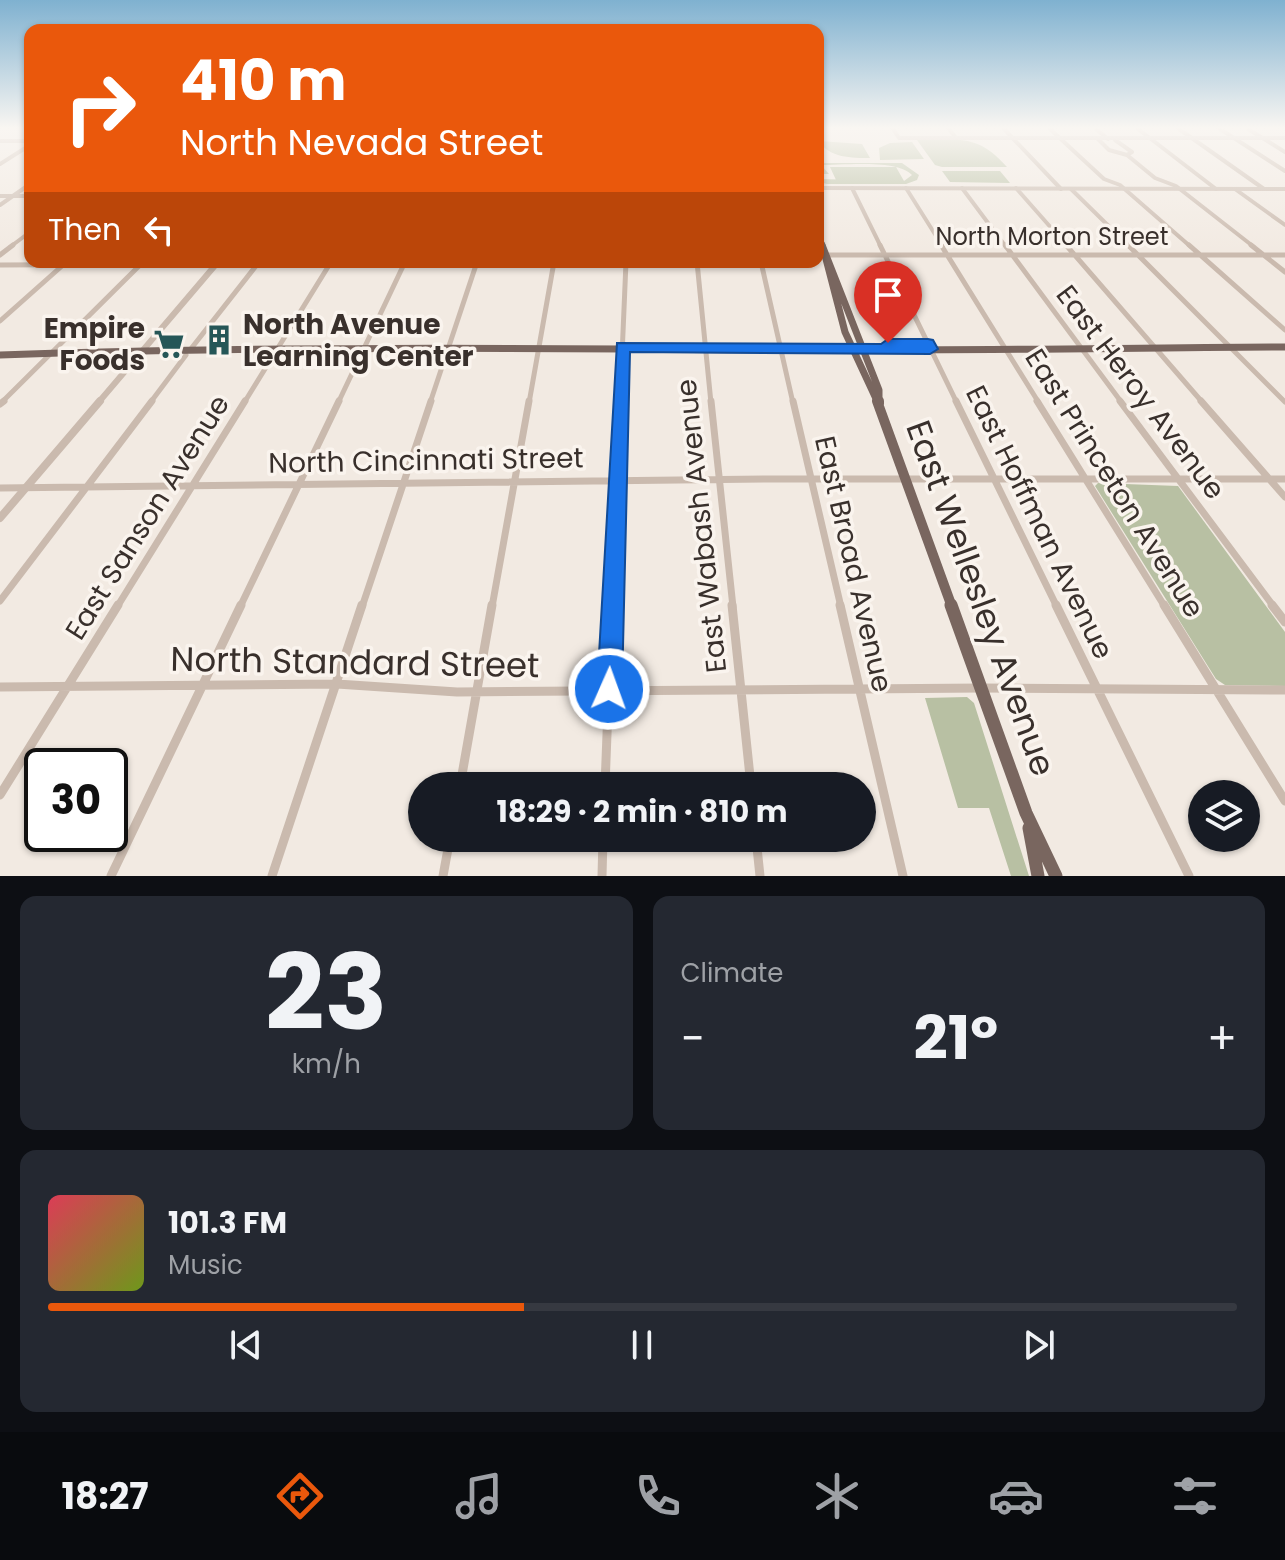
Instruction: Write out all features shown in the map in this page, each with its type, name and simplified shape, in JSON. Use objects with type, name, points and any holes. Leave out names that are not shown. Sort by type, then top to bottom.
[{"type":"main road","name":"East Wellesley Avenue","points":[[824,259],[863,346],[879,390],[879,404]]},
{"type":"main road","name":"East Wellesley Avenue","points":[[824,261],[852,346],[868,389],[879,404],[1026,813],[1056,876]]},
{"type":"main road","points":[[0,355],[50,354],[64,357],[539,347],[1285,347]]},
{"type":"main road","name":"East Wellesley Avenue","points":[[1026,813],[1038,876]]},
{"type":"street","points":[[1043,170],[1061,189]]},
{"type":"street","points":[[1094,170],[1104,179],[1125,189],[1285,330]]},
{"type":"street","points":[[1145,170],[1180,189],[1285,272]]},
{"type":"street","points":[[1192,170],[1216,189]]},
{"type":"street","points":[[1237,170],[1264,189]]},
{"type":"street","points":[[0,205],[24,188]]},
{"type":"street","points":[[824,188],[1285,189]]},
{"type":"street","name":"East Hoffman Avenue","points":[[852,188],[1189,876]]},
{"type":"street","name":"East Princeton Avenue","points":[[906,188],[1285,801]]},
{"type":"street","name":"East Heroy Avenue","points":[[962,188],[1285,622]]},
{"type":"street","points":[[1016,188],[1285,497]]},
{"type":"street","points":[[1071,189],[1285,402]]},
{"type":"street","points":[[1235,189],[1285,225]]},
{"type":"street","points":[[0,196],[24,196]]},
{"type":"street","points":[[0,255],[24,237]]},
{"type":"street","name":"North Morton Street","points":[[824,255],[1285,255]]},
{"type":"street","points":[[0,265],[24,264]]},
{"type":"street","points":[[0,321],[59,268]]},
{"type":"street","points":[[0,404],[136,268]]},
{"type":"street","points":[[0,518],[213,268]]},
{"type":"street","points":[[0,601],[254,268]]},
{"type":"street","name":"East Sanson Avenue","points":[[0,795],[327,268]]},
{"type":"street","points":[[111,876],[402,268]]},
{"type":"street","points":[[272,876],[475,268]]},
{"type":"street","points":[[463,772],[553,268]]},
{"type":"street","points":[[606,772],[626,268]]},
{"type":"street","name":"East Wabash Avenue","points":[[698,268],[750,772]]},
{"type":"street","name":"East Broad Avenue","points":[[762,268],[903,876]]},
{"type":"street","name":"North Cincinnati Street","points":[[0,488],[811,478],[1285,479]]},
{"type":"street","name":"North Standard Street","points":[[0,687],[337,684],[478,691],[1285,690]]},
{"type":"street","points":[[443,876],[447,852]]},
{"type":"street","points":[[602,876],[603,852]]},
{"type":"street","points":[[757,852],[760,876]]},
{"type":"green space","points":[[831,170],[898,170],[904,181],[912,175],[905,170],[912,170],[919,175],[917,180],[906,184],[824,183],[824,179],[836,179]]},
{"type":"green space","points":[[942,171],[1000,171],[1010,183],[950,182]]},
{"type":"green space","points":[[1098,483],[1178,486],[1285,632],[1285,686],[1225,685],[1216,679],[1095,486]]},
{"type":"green space","points":[[967,697],[974,703],[1029,876],[1011,876],[989,808],[958,808],[925,698]]},
{"type":"place","name":"North Avenue Learning Center","points":[[219,340]]},
{"type":"place","name":"Empire Foods","points":[[169,344]]},
{"type":"route","points":[[609,689],[622,347],[930,349],[928,344],[888,343]]}]
